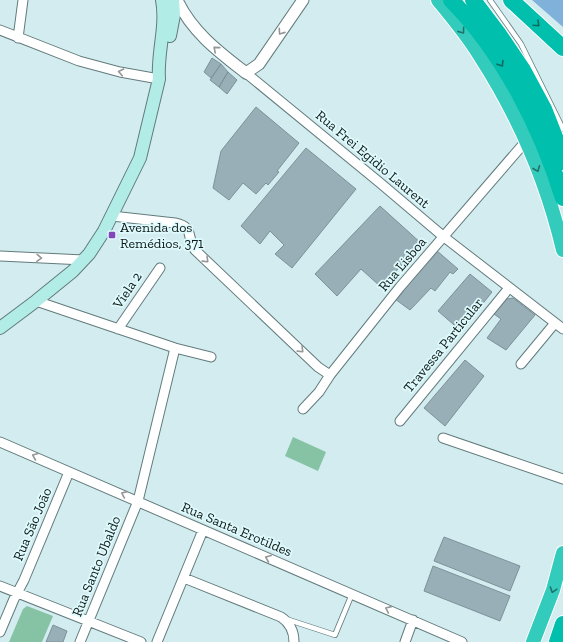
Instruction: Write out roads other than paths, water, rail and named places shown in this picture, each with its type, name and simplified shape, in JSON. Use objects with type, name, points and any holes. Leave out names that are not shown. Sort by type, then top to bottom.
[{"type":"highway","points":[[438,0],[480,55],[503,93],[526,141],[553,211],[563,250]]},
{"type":"highway","points":[[451,0],[470,19],[510,78],[546,150],[563,198]]},
{"type":"highway","points":[[473,0],[523,70],[544,109],[563,162]]},
{"type":"highway","points":[[511,0],[563,48]]},
{"type":"highway","points":[[532,641],[553,590],[563,553]]},
{"type":"highway","points":[[557,642],[563,624]]},
{"type":"main road","points":[[0,328],[74,271],[84,260],[104,232],[112,216],[140,158],[159,79],[165,14],[162,0]]},
{"type":"main road","points":[[159,79],[165,69],[174,16],[173,0]]},
{"type":"street","points":[[18,38],[22,0]]},
{"type":"street","name":"Rua Frei Egidio Laurent","points":[[177,0],[184,14],[202,36],[444,237],[554,323],[563,328]]},
{"type":"street","points":[[246,73],[259,64],[303,0]]},
{"type":"street","points":[[0,30],[79,61],[120,72],[159,79]]},
{"type":"street","name":"Rua Lisboa","points":[[303,409],[400,287],[526,141]]},
{"type":"street","points":[[112,216],[175,223],[185,226],[189,231],[191,242],[195,250],[318,367],[330,375]]},
{"type":"street","points":[[0,256],[84,260]]},
{"type":"street","name":"Viela 2","points":[[118,329],[160,268]]},
{"type":"street","name":"Travessa Particular","points":[[400,421],[509,288]]},
{"type":"street","points":[[36,301],[175,348],[211,357]]},
{"type":"street","points":[[521,364],[554,323]]},
{"type":"street","name":"Rua Santo Ubaldo","points":[[80,642],[138,501],[175,348]]},
{"type":"street","points":[[443,438],[563,479]]},
{"type":"street","name":"Rua Santa Erotildes","points":[[0,442],[462,642]]},
{"type":"street","name":"Rua São João","points":[[0,632],[24,580],[69,472]]},
{"type":"street","points":[[157,642],[203,530]]},
{"type":"street","points":[[184,578],[281,617],[290,625],[294,632],[294,642]]},
{"type":"street","points":[[0,586],[141,642]]},
{"type":"street","points":[[405,642],[413,620]]},
{"type":"lane","points":[[490,0],[521,44],[563,129]]},
{"type":"lane","points":[[281,617],[335,635],[352,594]]},
{"type":"water","points":[[532,0],[563,0],[563,27]]},
{"type":"place","name":"Avenida dos Remédios, 371","points":[[112,235]]}]
